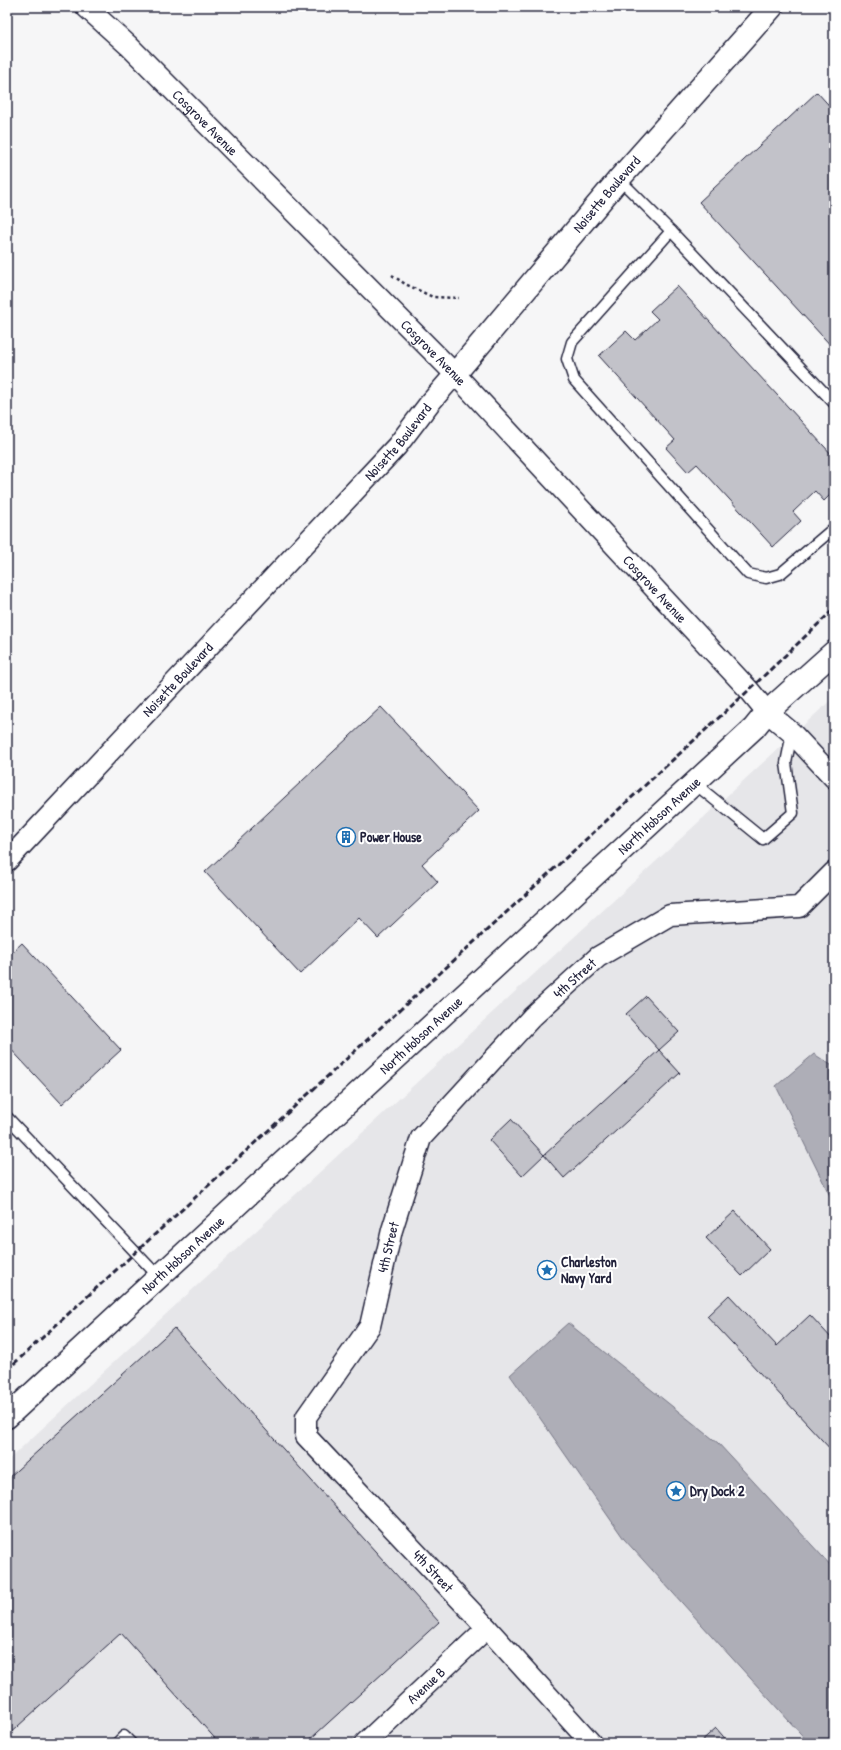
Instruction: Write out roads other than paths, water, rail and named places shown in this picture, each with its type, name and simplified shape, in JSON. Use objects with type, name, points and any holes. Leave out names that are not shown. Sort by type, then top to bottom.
[{"type":"street","name":"Cosgrove Avenue","points":[[86,7],[129,46],[455,374],[749,690],[767,712],[792,732],[834,778]]},
{"type":"street","name":"Noisette Boulevard","points":[[7,861],[397,446],[429,404],[619,179],[772,7]]},
{"type":"street","name":"North Hobson Avenue","points":[[7,1417],[754,728],[767,712],[834,652]]},
{"type":"street","name":"4th Street","points":[[591,1743],[487,1628],[306,1436],[306,1417],[370,1326],[392,1230],[421,1138],[532,1017],[598,957],[670,915],[799,907],[834,872]]},
{"type":"street","name":"Avenue B","points":[[365,1743],[487,1628]]},
{"type":"lane","points":[[619,179],[671,231],[834,403]]},
{"type":"lane","points":[[671,231],[572,342],[567,359],[574,380],[748,574],[766,578],[780,574],[834,528]]},
{"type":"lane","points":[[694,783],[763,839],[793,813],[786,763],[792,732]]},
{"type":"lane","points":[[7,1117],[159,1277]]},
{"type":"lane","points":[[117,1743],[124,1736],[131,1743]]},
{"type":"railway","points":[[7,1370],[749,690],[834,609]]},
{"type":"place","name":"Power House","points":[[346,837]]},
{"type":"place","name":"Charleston Navy Yard","points":[[547,1270]]},
{"type":"place","name":"Dry Dock 2","points":[[676,1491]]}]
